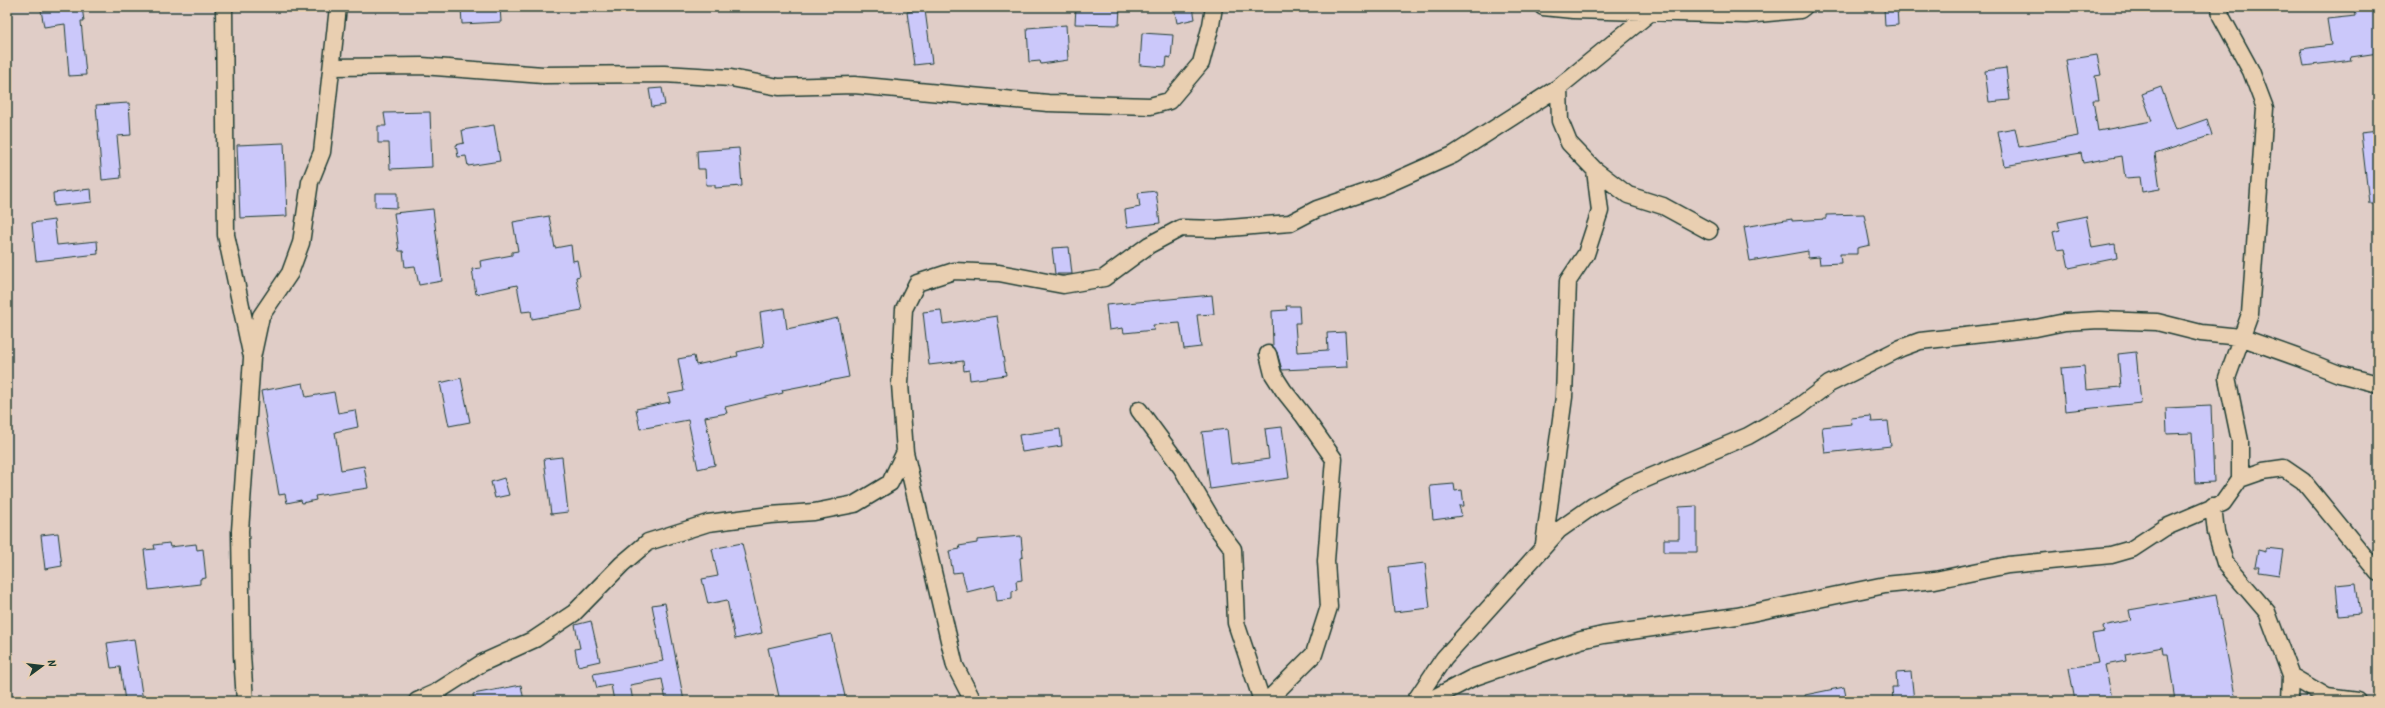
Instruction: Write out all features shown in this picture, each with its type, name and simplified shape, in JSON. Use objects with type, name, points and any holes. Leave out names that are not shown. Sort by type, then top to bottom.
[{"type":"street","points":[[224,7],[226,235],[252,358]]},
{"type":"street","points":[[245,701],[242,655],[240,531],[252,358],[261,316],[290,273],[301,243],[310,182],[322,152],[338,7]]},
{"type":"street","points":[[332,67],[422,66],[543,75],[679,75],[731,78],[779,87],[854,85],[1048,103],[1150,106],[1169,101],[1200,63],[1211,25],[1214,7]]},
{"type":"street","points":[[1544,7],[1573,10],[1746,15],[1800,10],[1804,7]]},
{"type":"street","points":[[1428,701],[1472,678],[1581,640],[1603,635],[1737,616],[1885,585],[1935,580],[2008,565],[2111,555],[2132,549],[2164,528],[2223,503],[2240,479],[2240,441],[2227,378],[2240,338],[2250,314],[2265,108],[2252,71],[2221,16],[2220,7]]},
{"type":"street","points":[[974,701],[955,666],[905,452],[900,384],[904,309],[917,283],[954,271],[1000,273],[1063,285],[1104,278],[1149,245],[1181,228],[1218,228],[1290,223],[1317,209],[1381,187],[1453,155],[1559,87],[1651,12]]},
{"type":"street","points":[[1559,87],[1560,121],[1569,142],[1595,170],[1628,195],[1663,206],[1709,231]]},
{"type":"street","points":[[1544,544],[1564,397],[1568,281],[1586,254],[1600,211],[1595,170]]},
{"type":"street","points":[[1415,701],[1444,658],[1558,530],[1593,506],[1629,486],[1748,436],[1797,408],[1829,384],[1901,348],[1920,341],[2036,328],[2065,322],[2099,320],[2157,322],[2201,333],[2240,338],[2300,358],[2339,374],[2378,384]]},
{"type":"street","points":[[1266,701],[1314,654],[1329,607],[1326,561],[1334,459],[1304,415],[1284,391],[1273,374],[1268,354]]},
{"type":"street","points":[[1139,410],[1181,466],[1216,528],[1233,549],[1236,623],[1262,701]]},
{"type":"street","points":[[417,701],[435,693],[482,663],[535,639],[574,613],[622,564],[648,542],[708,523],[770,515],[814,512],[855,504],[890,483],[905,452]]},
{"type":"street","points":[[2240,479],[2263,471],[2284,468],[2304,481],[2378,573]]},
{"type":"street","points":[[2213,506],[2216,532],[2224,563],[2267,612],[2291,676],[2290,701]]},
{"type":"street","points":[[2291,676],[2327,697],[2357,701]]},
{"type":"building","points":[[58,7],[82,7],[84,21],[81,21],[86,75],[69,76],[65,24],[44,27],[41,10]]},
{"type":"building","points":[[461,7],[500,7],[501,22],[462,24]]},
{"type":"building","points":[[1076,7],[1120,7],[1119,25],[1075,24]]},
{"type":"building","points":[[1174,7],[1193,7],[1195,19],[1177,23]]},
{"type":"building","points":[[1884,7],[1897,7],[1898,25],[1885,26]]},
{"type":"building","points":[[2355,7],[2375,7],[2378,24],[2378,53],[2351,57],[2352,60],[2304,66],[2301,49],[2331,45],[2327,19],[2356,16]]},
{"type":"building","points":[[925,10],[932,63],[914,65],[907,12]]},
{"type":"building","points":[[1066,25],[1068,60],[1041,64],[1040,61],[1029,62],[1027,28]]},
{"type":"building","points":[[1142,33],[1173,35],[1171,58],[1167,57],[1166,67],[1140,65]]},
{"type":"building","points":[[2097,55],[2101,75],[2095,76],[2099,100],[2093,100],[2098,131],[2152,121],[2142,94],[2161,87],[2176,130],[2207,119],[2212,135],[2155,154],[2160,189],[2142,192],[2140,177],[2125,178],[2122,156],[2083,163],[2081,153],[2004,166],[1998,131],[2015,128],[2019,147],[2078,136],[2066,60]]},
{"type":"building","points":[[2006,68],[2010,100],[1989,102],[1985,71]]},
{"type":"building","points":[[662,88],[665,105],[652,107],[649,89]]},
{"type":"building","points":[[129,103],[131,135],[117,136],[121,178],[102,180],[96,105]]},
{"type":"building","points":[[430,112],[432,167],[390,169],[389,143],[378,143],[378,126],[386,126],[384,113]]},
{"type":"building","points":[[494,125],[500,161],[468,166],[466,156],[458,157],[456,145],[464,143],[462,130]]},
{"type":"building","points":[[2378,131],[2378,203],[2369,203],[2361,133]]},
{"type":"building","points":[[284,143],[287,216],[240,218],[237,145]]},
{"type":"building","points":[[739,148],[742,186],[715,188],[715,185],[706,185],[705,169],[698,169],[697,151]]},
{"type":"building","points":[[91,189],[92,202],[54,206],[53,193]]},
{"type":"building","points":[[1156,191],[1160,223],[1127,227],[1125,210],[1140,207],[1138,193]]},
{"type":"building","points":[[375,193],[397,193],[397,208],[375,207]]},
{"type":"building","points":[[433,209],[442,281],[419,285],[415,266],[405,267],[403,251],[399,251],[394,213]]},
{"type":"building","points":[[1864,214],[1870,245],[1857,248],[1857,254],[1840,254],[1841,263],[1820,264],[1819,257],[1808,258],[1808,251],[1750,261],[1744,227],[1792,219],[1792,221],[1826,219],[1826,215]]},
{"type":"building","points":[[549,216],[555,248],[571,245],[573,261],[577,260],[580,276],[576,277],[582,310],[532,319],[531,311],[522,312],[517,285],[476,294],[472,269],[481,268],[480,261],[512,255],[512,252],[518,251],[513,222]]},
{"type":"building","points":[[2086,216],[2092,248],[2115,244],[2117,258],[2069,268],[2065,249],[2057,250],[2053,232],[2060,230],[2058,222]]},
{"type":"building","points":[[54,220],[57,245],[97,241],[98,254],[36,261],[32,223]]},
{"type":"building","points":[[1069,247],[1072,274],[1055,274],[1052,248]]},
{"type":"building","points":[[1212,295],[1214,314],[1197,315],[1201,347],[1184,349],[1180,323],[1153,325],[1154,330],[1124,333],[1123,328],[1109,330],[1106,305]]},
{"type":"building","points":[[1286,306],[1299,306],[1300,323],[1295,323],[1297,352],[1328,350],[1327,333],[1345,332],[1347,367],[1282,370],[1277,352],[1273,347],[1272,311],[1287,310]]},
{"type":"building","points":[[784,308],[787,329],[838,318],[849,377],[782,390],[783,393],[725,407],[727,413],[705,417],[715,465],[698,469],[688,420],[640,429],[636,409],[670,402],[668,394],[684,391],[678,359],[694,356],[696,365],[738,356],[737,352],[764,346],[760,312]]},
{"type":"building","points":[[941,310],[943,324],[997,316],[1006,375],[970,380],[969,370],[964,371],[963,361],[929,365],[923,312]]},
{"type":"building","points":[[2136,352],[2141,403],[2065,411],[2061,368],[2084,366],[2086,390],[2121,387],[2118,354]]},
{"type":"building","points":[[461,378],[470,422],[449,426],[440,383]]},
{"type":"building","points":[[303,383],[306,397],[334,392],[338,413],[355,410],[358,427],[335,432],[341,470],[364,466],[368,488],[315,496],[316,500],[302,503],[301,500],[287,503],[285,494],[279,495],[261,391]]},
{"type":"building","points":[[2211,406],[2214,482],[2195,483],[2192,433],[2167,434],[2166,408]]},
{"type":"building","points":[[1871,416],[1872,422],[1888,421],[1891,446],[1825,453],[1822,427],[1852,424],[1851,418]]},
{"type":"building","points":[[1282,427],[1289,478],[1210,489],[1202,432],[1227,429],[1231,464],[1269,459],[1265,429]]},
{"type":"building","points":[[1060,429],[1062,446],[1022,452],[1019,435]]},
{"type":"building","points":[[562,457],[568,512],[551,514],[544,459]]},
{"type":"building","points":[[504,478],[509,495],[495,498],[491,482]]},
{"type":"building","points":[[1454,484],[1455,491],[1462,490],[1464,506],[1459,506],[1462,516],[1433,520],[1430,486]]},
{"type":"building","points":[[1697,506],[1697,552],[1664,552],[1664,539],[1679,539],[1679,507]]},
{"type":"building","points":[[58,533],[62,566],[45,569],[41,535]]},
{"type":"building","points":[[1021,536],[1023,557],[1020,558],[1022,580],[1016,581],[1017,590],[1012,591],[1012,599],[997,601],[995,585],[967,592],[962,572],[953,573],[949,551],[960,549],[959,546],[977,543],[977,540]]},
{"type":"building","points":[[169,543],[170,547],[196,544],[197,550],[203,549],[206,578],[200,579],[200,584],[149,590],[144,550],[155,549],[154,545]]},
{"type":"building","points":[[742,543],[762,633],[735,639],[727,600],[708,604],[702,579],[718,576],[712,549]]},
{"type":"building","points":[[2266,548],[2283,550],[2279,575],[2259,572],[2260,567],[2255,567],[2258,550],[2266,552]]},
{"type":"building","points":[[1425,563],[1430,608],[1394,612],[1389,567]]},
{"type":"building","points":[[2356,583],[2360,614],[2339,616],[2336,585]]},
{"type":"building","points":[[2216,595],[2236,701],[2175,701],[2168,654],[2164,654],[2163,647],[2125,654],[2126,661],[2105,665],[2112,698],[2075,701],[2069,668],[2098,663],[2092,634],[2104,632],[2103,626],[2131,620],[2129,610]]},
{"type":"building","points":[[665,603],[684,701],[666,701],[662,679],[630,685],[633,701],[614,701],[611,685],[597,688],[593,674],[663,661],[652,605]]},
{"type":"building","points":[[591,621],[600,661],[578,666],[575,649],[580,648],[575,625]]},
{"type":"building","points":[[831,634],[846,701],[780,701],[768,648]]},
{"type":"building","points":[[134,639],[143,701],[125,701],[120,667],[111,668],[107,643]]},
{"type":"building","points":[[1911,672],[1914,701],[1893,701],[1892,687],[1897,687],[1896,673]]},
{"type":"building","points":[[521,685],[524,701],[474,701],[473,694]]},
{"type":"building","points":[[1844,687],[1847,701],[1806,701],[1805,695]]}]
